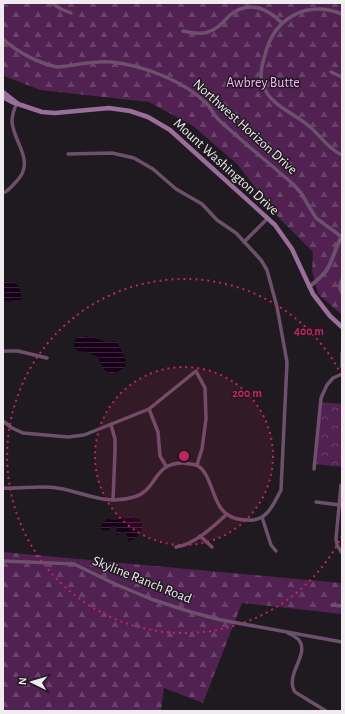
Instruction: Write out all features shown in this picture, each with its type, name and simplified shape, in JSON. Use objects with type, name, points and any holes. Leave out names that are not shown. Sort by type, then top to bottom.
[{"type":"main road","name":"Mount Washington Drive","points":[[3,92],[16,103]]},
{"type":"main road","name":"Mount Washington Drive","points":[[3,96],[12,102],[42,112],[109,108],[130,111],[148,117],[164,125],[268,218],[290,245],[309,287],[320,304],[342,327]]},
{"type":"main road","name":"Mount Washington Drive","points":[[328,312],[342,323]]},
{"type":"street","points":[[52,3],[71,13]]},
{"type":"street","points":[[183,31],[196,34],[208,32],[221,25],[236,11],[248,7],[266,9],[282,23]]},
{"type":"street","points":[[342,14],[329,10],[310,9],[298,13],[282,23],[273,33],[266,50],[261,70],[264,89],[274,101],[310,126],[333,150],[342,155]]},
{"type":"street","name":"Northwest Horizon Drive","points":[[3,39],[10,46],[24,54],[56,68],[111,62],[149,71],[166,77],[193,91],[208,104],[218,119],[293,184],[301,193],[316,218],[342,237]]},
{"type":"street","points":[[331,72],[342,77]]},
{"type":"street","points":[[3,193],[18,181],[24,168],[24,154],[12,123],[16,103]]},
{"type":"street","points":[[3,488],[57,487],[98,499],[113,500],[134,497],[142,494],[152,483],[158,473],[166,466],[176,463],[197,465],[204,472],[218,502],[227,514],[240,519],[252,521],[262,517],[272,508],[280,490],[287,362],[277,307],[267,270],[261,260],[236,233],[217,220],[202,204],[176,189],[153,169],[134,158],[112,153],[68,154]]},
{"type":"street","points":[[244,242],[268,218]]},
{"type":"street","points":[[309,287],[330,266],[336,246],[342,237]]},
{"type":"street","points":[[342,280],[340,290],[342,293]]},
{"type":"street","points":[[3,351],[18,351],[47,358]]},
{"type":"street","points":[[342,353],[342,367]]},
{"type":"street","points":[[3,421],[12,428],[23,433],[68,437],[84,435],[150,409],[196,371],[205,388],[206,419],[202,449],[197,465]]},
{"type":"street","points":[[314,469],[321,398],[327,385],[333,378],[342,374]]},
{"type":"street","points":[[150,409],[158,432],[160,456],[166,466]]},
{"type":"street","points":[[110,425],[115,439],[113,500]]},
{"type":"street","points":[[341,485],[336,540],[337,545],[342,552]]},
{"type":"street","points":[[316,502],[340,505]]},
{"type":"street","points":[[176,548],[183,546],[211,529],[227,514]]},
{"type":"street","points":[[262,517],[271,545],[276,551]]},
{"type":"street","points":[[200,536],[212,547]]},
{"type":"street","name":"Skyline Ranch Road","points":[[3,561],[74,564],[115,584],[151,599],[191,612],[221,620],[342,642]]},
{"type":"street","points":[[332,605],[342,606]]},
{"type":"street","points":[[286,631],[297,638],[302,646],[301,654],[292,681],[292,688],[295,692],[326,711]]},
{"type":"green space","name":"Awbrey Butte","points":[[3,3],[342,3],[342,315],[318,294],[312,271],[313,252],[280,219],[237,164],[193,126],[149,102],[40,90],[4,76]]},
{"type":"green space","points":[[321,402],[342,404],[342,467],[315,464]]},
{"type":"green space","points":[[3,552],[342,583],[342,614],[242,603],[203,703],[164,688],[161,711],[3,711]]},
{"type":"shaded area","points":[[3,281],[13,282],[19,287],[21,292],[21,300],[8,302],[3,300]]},
{"type":"shaded area","points":[[86,336],[107,342],[117,342],[126,360],[125,367],[116,372],[108,372],[102,367],[98,357],[76,349],[74,347],[74,342],[79,338]]},
{"type":"shaded area","points":[[128,517],[139,519],[142,524],[142,530],[129,542],[126,532],[121,532],[117,535],[115,534],[117,529],[115,526],[111,526],[109,530],[105,531],[101,529],[102,524],[107,519],[117,520]]}]
